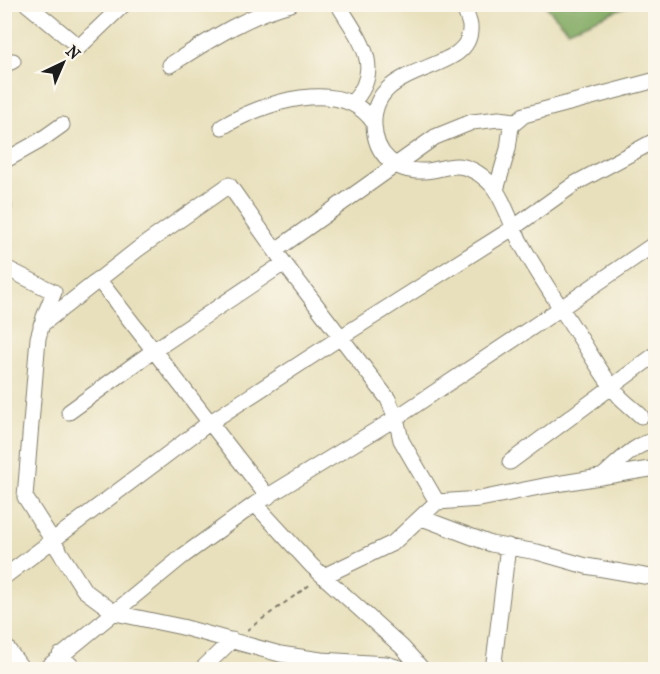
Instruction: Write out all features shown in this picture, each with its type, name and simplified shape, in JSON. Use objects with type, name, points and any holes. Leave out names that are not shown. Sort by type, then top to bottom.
[{"type":"street","points":[[27,4],[79,47],[124,4]]},
{"type":"street","points":[[170,65],[219,34],[275,8],[291,4]]},
{"type":"street","points":[[338,4],[365,49],[368,64],[367,80],[352,103]]},
{"type":"street","points":[[462,4],[470,23],[465,45],[454,56],[401,78],[384,92],[377,106],[374,123],[377,142],[394,165],[414,171],[448,166],[464,167],[479,173],[496,190],[536,271],[613,387],[641,416]]},
{"type":"street","points":[[496,190],[508,149],[511,126],[524,115],[656,80]]},
{"type":"street","points":[[222,127],[254,110],[279,103],[325,98],[344,99],[352,103],[365,112],[374,123]]},
{"type":"street","points":[[69,412],[280,256],[394,165],[435,137],[459,126],[485,120],[516,121]]},
{"type":"street","points":[[4,161],[62,125]]},
{"type":"street","points":[[4,576],[209,423],[513,228],[576,183],[656,140]]},
{"type":"street","points":[[41,325],[98,279],[230,186],[388,399],[396,418],[401,440],[437,502]]},
{"type":"street","points":[[44,669],[183,556],[262,501],[396,418],[656,243]]},
{"type":"street","points":[[4,267],[54,292],[38,338],[25,497],[84,590],[115,613],[232,640],[280,654],[321,660],[386,664],[406,669]]},
{"type":"street","points":[[98,279],[209,423],[304,558],[423,669]]},
{"type":"street","points":[[510,462],[656,354]]},
{"type":"street","points":[[602,476],[640,446],[654,438]]},
{"type":"street","points":[[324,576],[393,543],[437,502],[480,500],[656,468]]},
{"type":"street","points":[[422,518],[491,544],[537,552],[586,566],[656,578]]},
{"type":"street","points":[[493,669],[508,546]]},
{"type":"street","points":[[201,669],[232,640]]},
{"type":"street","points":[[4,644],[23,669]]},
{"type":"street","points":[[60,655],[76,669]]},
{"type":"path","points":[[652,4],[656,10]]},
{"type":"path","points":[[232,640],[324,576]]},
{"type":"green space","points":[[545,5],[630,5],[568,30]]}]
